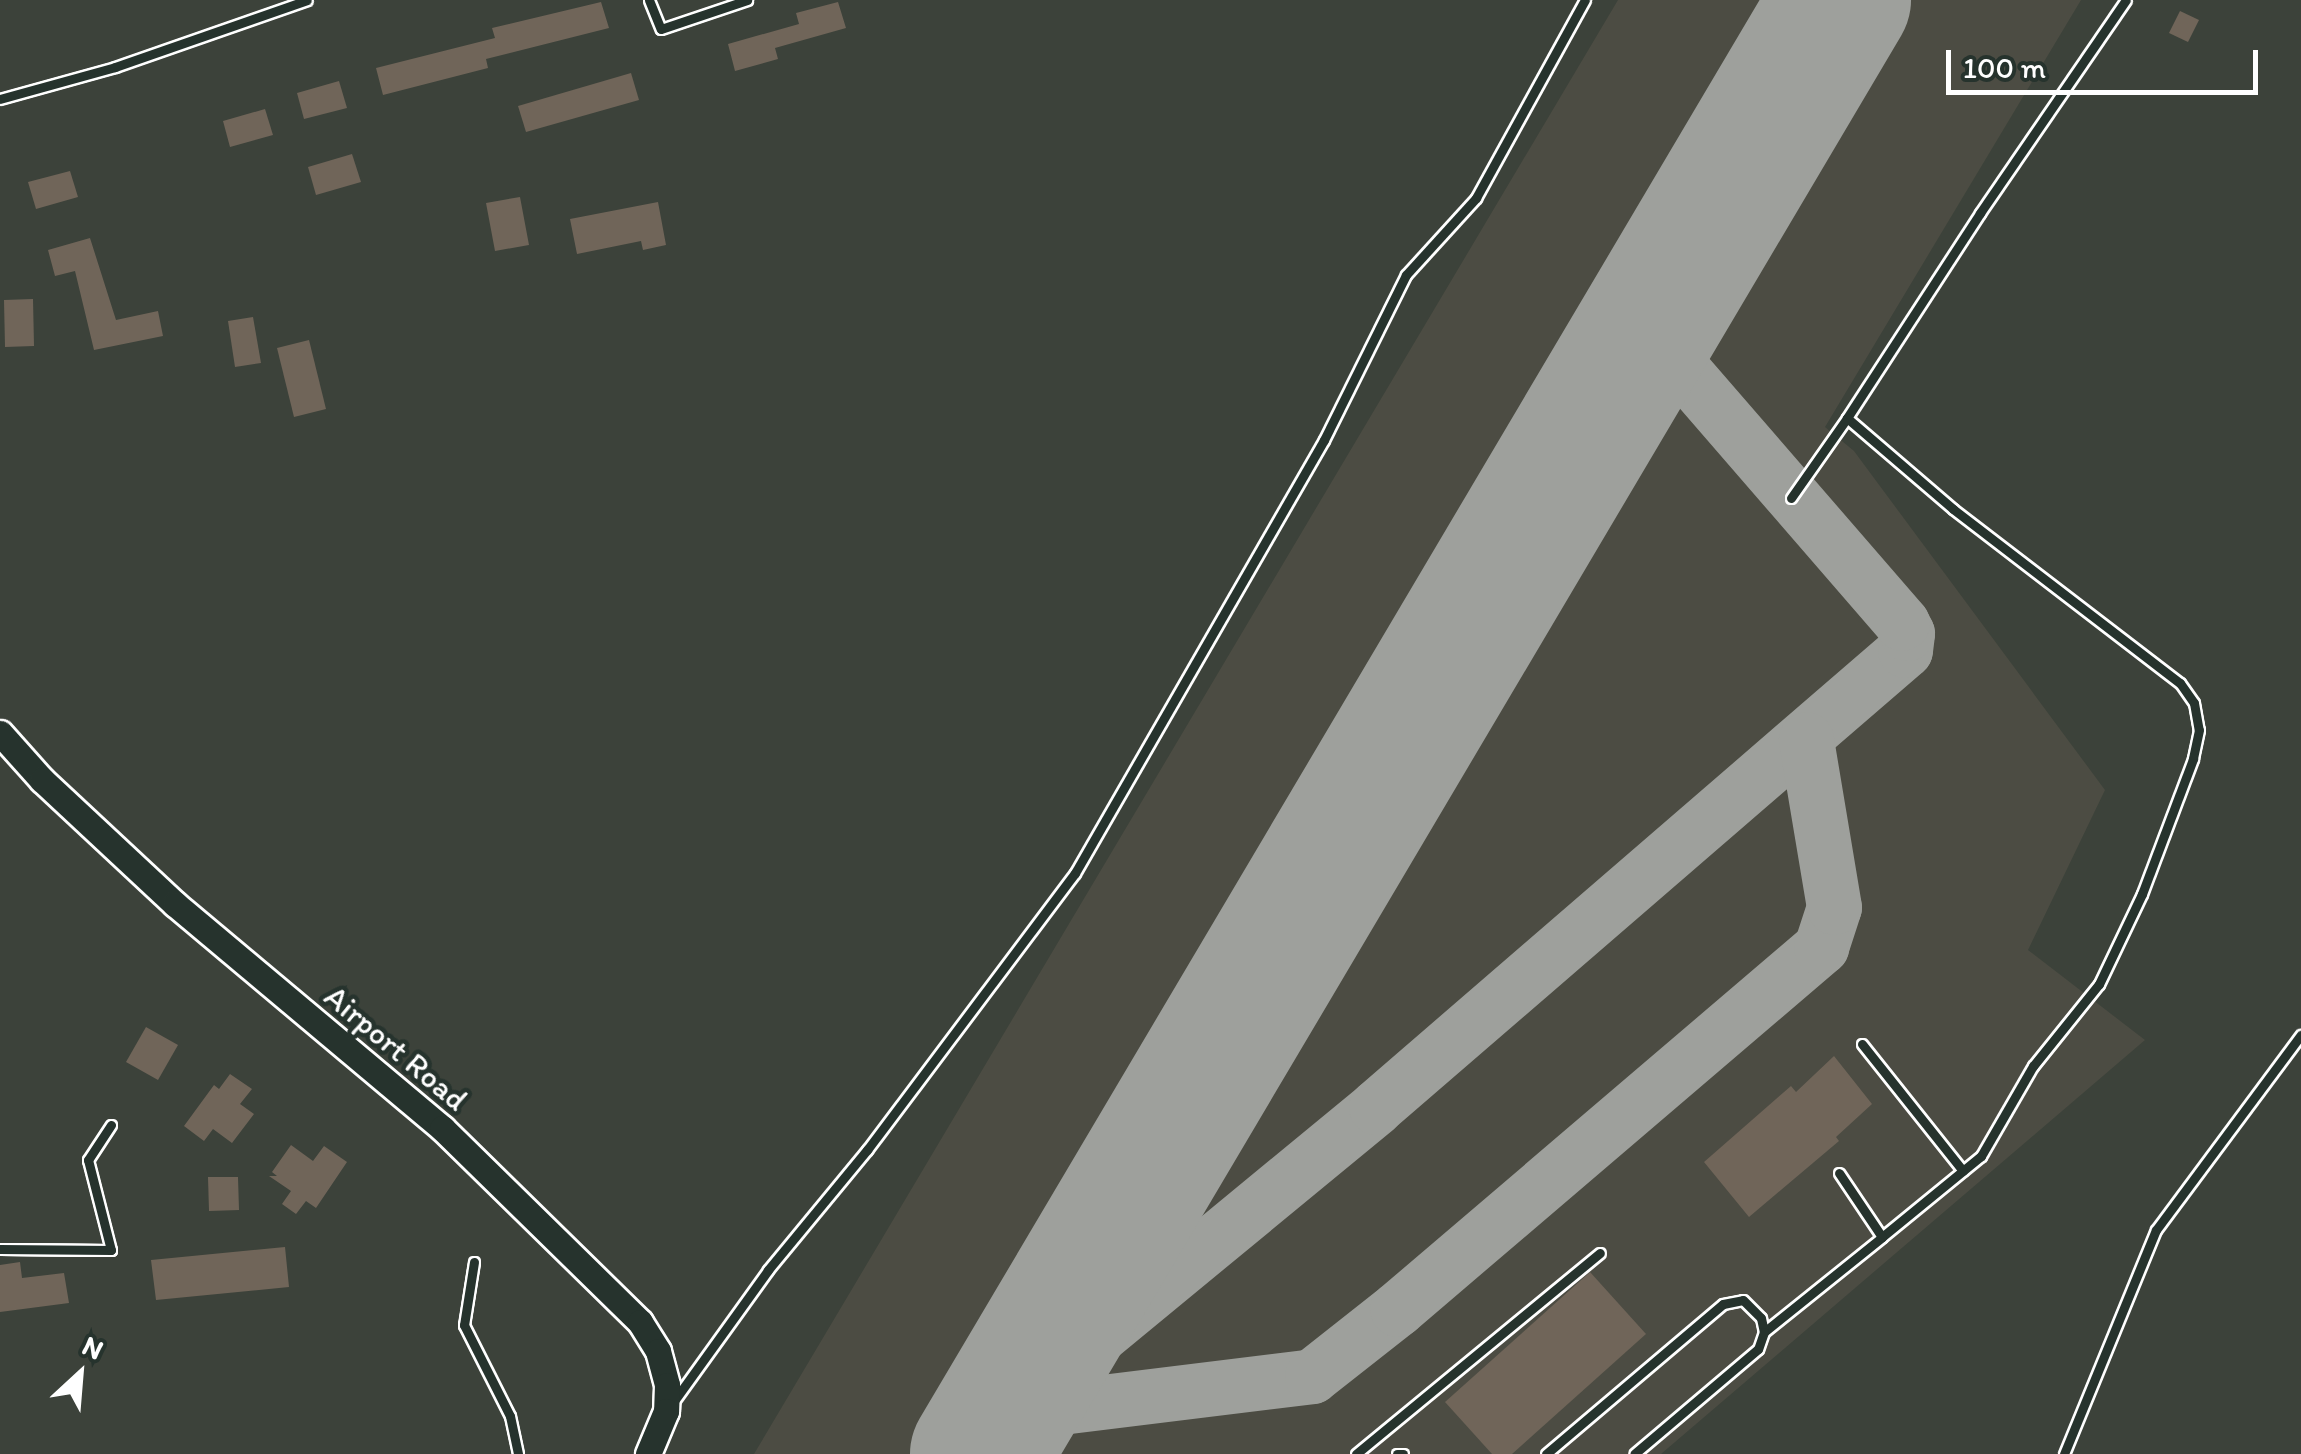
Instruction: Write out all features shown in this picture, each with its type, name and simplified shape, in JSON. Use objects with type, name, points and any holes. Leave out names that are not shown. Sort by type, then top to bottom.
[{"type":"main road","name":"Airport Road","points":[[0,732],[42,780],[175,904],[442,1128],[584,1262],[640,1322],[658,1351],[667,1384],[666,1411],[648,1454]]},
{"type":"lane","points":[[0,99],[116,67],[307,0]]},
{"type":"lane","points":[[649,0],[661,29],[748,0]]},
{"type":"lane","points":[[666,1411],[768,1270],[867,1150],[1075,873],[1324,440],[1406,275],[1476,198],[1585,0]]},
{"type":"lane","points":[[1792,498],[2126,0]]},
{"type":"lane","points":[[1634,1454],[1758,1348],[1764,1332],[1980,1156],[2033,1066],[2099,984],[2142,894],[2194,759],[2199,730],[2194,702],[2180,682],[1953,509],[1848,418]]},
{"type":"lane","points":[[2064,1454],[2156,1230],[2301,1036]]},
{"type":"lane","points":[[1862,1044],[1963,1170]]},
{"type":"lane","points":[[0,1249],[111,1250],[88,1160],[111,1125]]},
{"type":"lane","points":[[1839,1173],[1882,1237]]},
{"type":"lane","points":[[1356,1454],[1600,1253]]},
{"type":"lane","points":[[474,1262],[464,1325],[510,1416],[518,1454]]},
{"type":"lane","points":[[1546,1454],[1723,1304],[1743,1300],[1761,1318],[1764,1332]]},
{"type":"shaded area","points":[[1618,0],[2081,0],[1825,427],[1854,451],[2105,790],[2028,950],[2145,1040],[1661,1454],[754,1454]]},
{"type":"building","points":[[601,2],[609,28],[486,59],[488,68],[383,95],[376,68],[495,38],[492,28]]},
{"type":"building","points":[[838,2],[846,28],[775,48],[778,59],[735,71],[728,44],[799,24],[796,13]]},
{"type":"building","points":[[2180,11],[2199,20],[2188,42],[2169,33]]},
{"type":"building","points":[[631,73],[639,100],[526,132],[518,106]]},
{"type":"building","points":[[339,81],[347,108],[304,119],[297,93]]},
{"type":"building","points":[[265,109],[273,135],[230,147],[223,121]]},
{"type":"building","points":[[352,154],[361,182],[316,195],[308,167]]},
{"type":"building","points":[[70,171],[78,197],[36,209],[28,182]]},
{"type":"building","points":[[520,197],[529,245],[495,251],[486,203]]},
{"type":"building","points":[[658,202],[666,245],[643,250],[641,241],[577,254],[570,219]]},
{"type":"building","points":[[90,238],[116,320],[158,311],[163,336],[94,350],[75,271],[55,276],[48,250]]},
{"type":"building","points":[[33,299],[34,346],[5,347],[4,300]]},
{"type":"building","points":[[253,317],[261,363],[235,367],[228,321]]},
{"type":"building","points":[[309,340],[326,409],[294,417],[277,348]]},
{"type":"building","points":[[146,1027],[178,1045],[158,1080],[126,1062]]},
{"type":"building","points":[[1834,1056],[1872,1104],[1836,1137],[1839,1141],[1749,1217],[1704,1162],[1791,1086],[1796,1092]]},
{"type":"building","points":[[230,1074],[252,1089],[240,1104],[254,1114],[232,1143],[213,1129],[204,1141],[184,1126],[214,1085],[219,1089]]},
{"type":"building","points":[[291,1145],[313,1161],[324,1146],[347,1162],[316,1208],[306,1201],[296,1214],[282,1204],[291,1191],[269,1176],[277,1176],[272,1172]]},
{"type":"building","points":[[208,1177],[238,1177],[239,1210],[209,1211]]},
{"type":"building","points":[[285,1247],[289,1287],[156,1300],[151,1260]]},
{"type":"building","points":[[20,1262],[22,1278],[64,1273],[69,1303],[0,1312],[0,1265]]},
{"type":"building","points":[[1590,1272],[1646,1334],[1512,1454],[1492,1454],[1445,1402]]},
{"type":"taxiway","points":[[1004,1414],[1376,1107],[1905,650],[1907,633],[1902,623],[1647,329]]},
{"type":"taxiway","points":[[1004,1414],[1312,1376],[1397,1309],[1821,947],[1834,907],[1806,739]]},
{"type":"runway","points":[[980,1454],[1841,0]]}]
